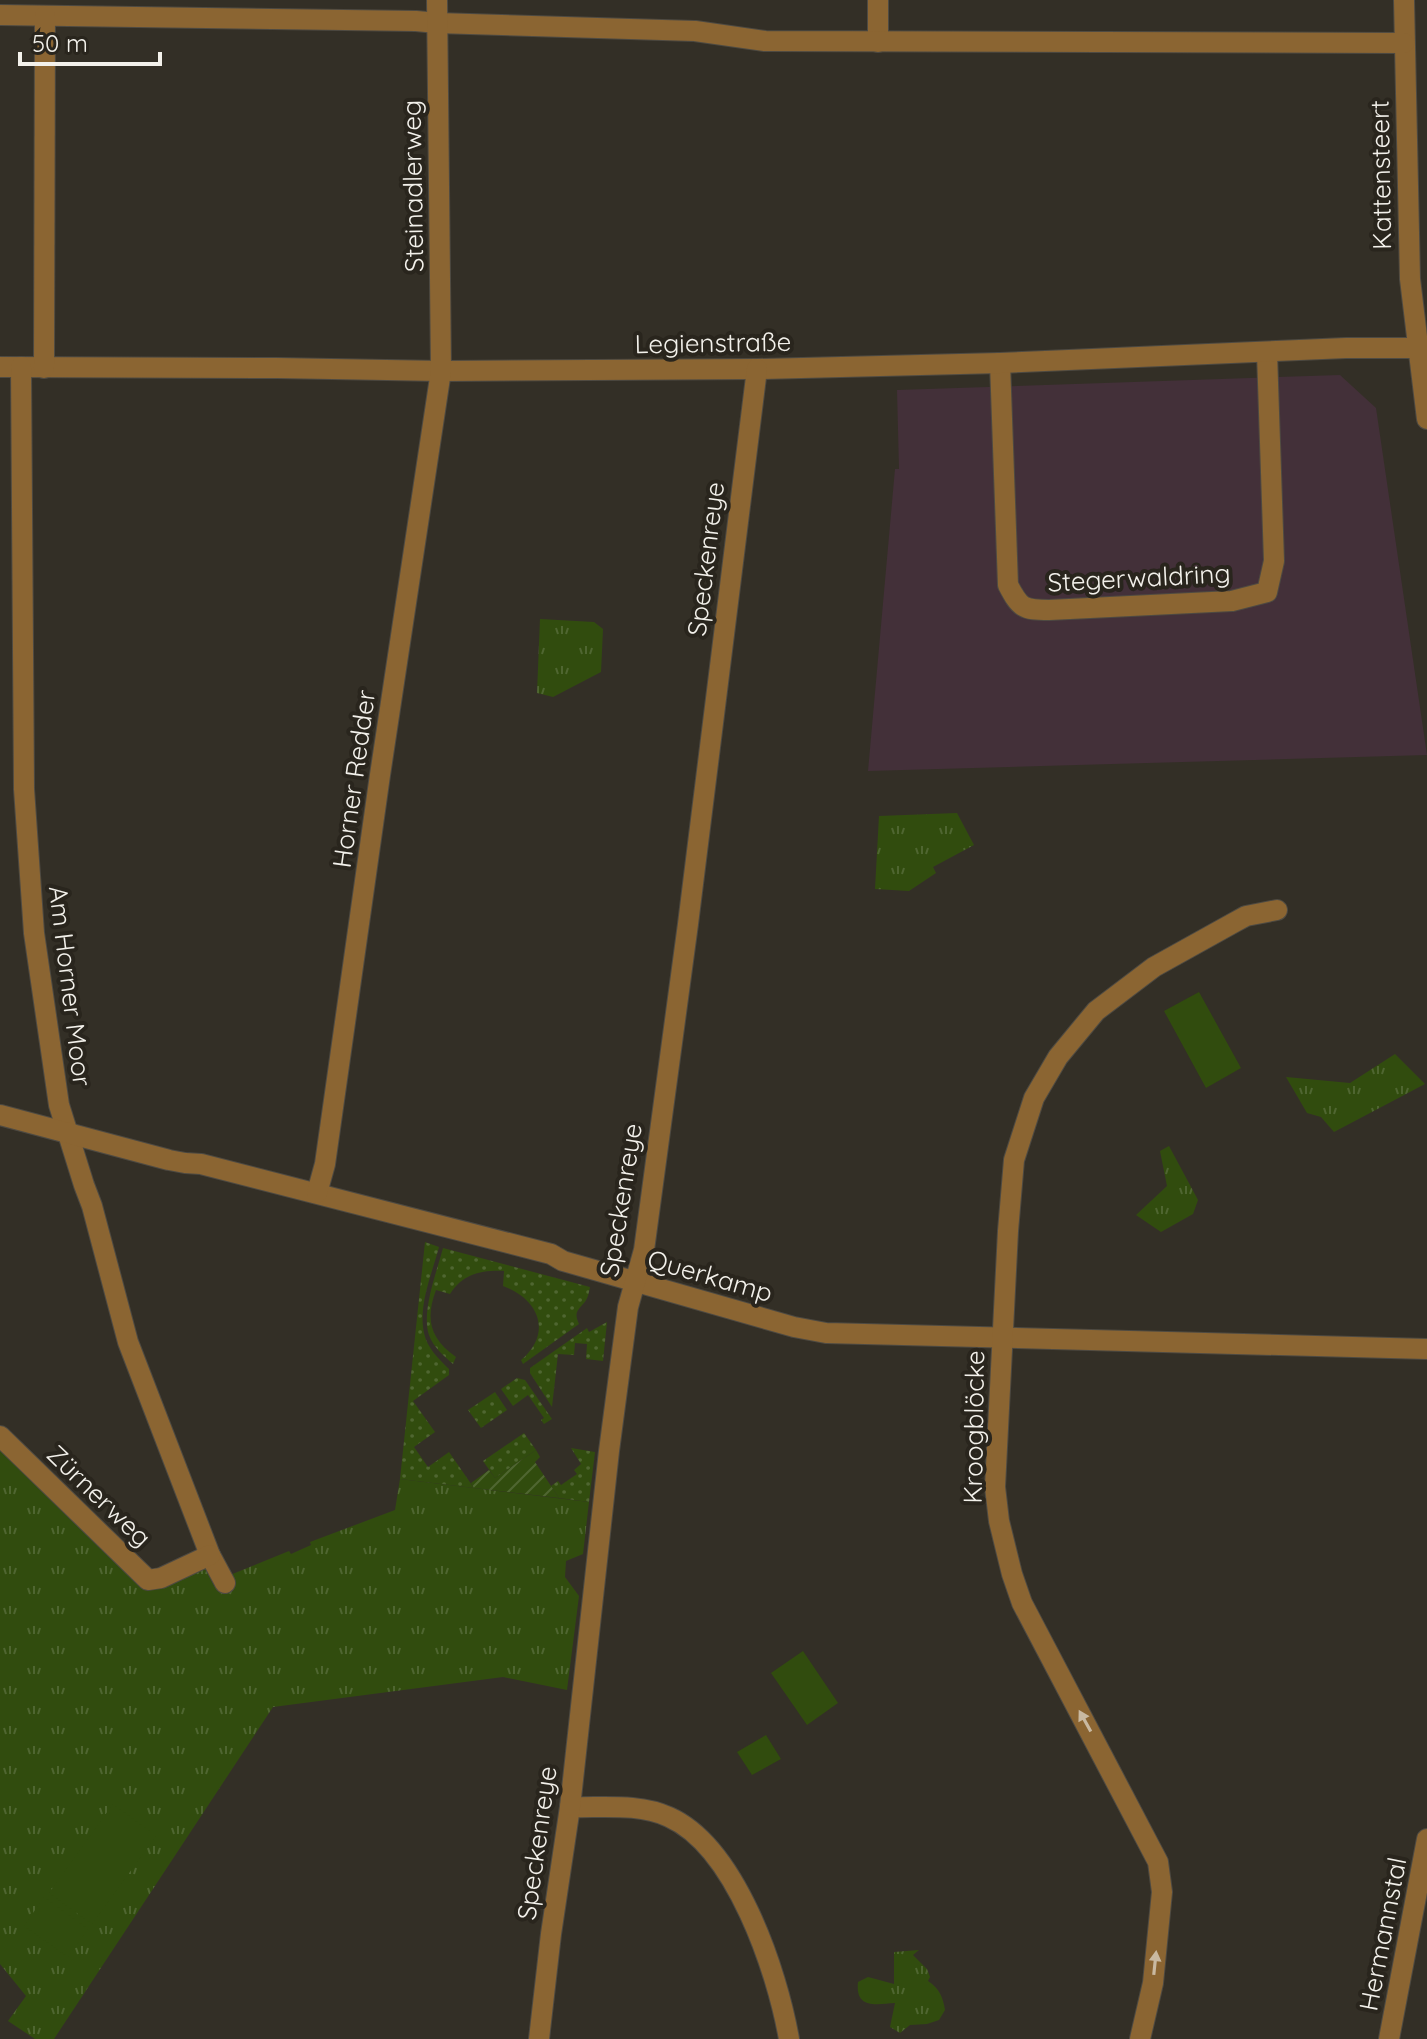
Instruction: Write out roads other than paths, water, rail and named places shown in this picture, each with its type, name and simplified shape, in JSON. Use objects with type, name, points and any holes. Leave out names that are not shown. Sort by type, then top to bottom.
[{"type":"street","name":"Steinadlerweg","points":[[437,0],[441,371]]},
{"type":"street","points":[[878,0],[878,42]]},
{"type":"street","name":"Kattensteert","points":[[1404,0],[1410,279],[1422,348]]},
{"type":"street","points":[[0,15],[416,21],[695,31],[765,41],[1404,43]]},
{"type":"street","points":[[44,368],[45,16]]},
{"type":"street","points":[[1422,348],[1427,419]]},
{"type":"street","name":"Legienstraße","points":[[10,367],[441,371],[757,369],[1422,348]]},
{"type":"street","name":"Stegerwaldring","points":[[1000,363],[1008,585],[1017,603],[1029,610],[1049,610],[1232,601],[1267,592],[1274,561],[1267,353]]},
{"type":"street","name":"Am Horner Moor","points":[[10,367],[25,803],[34,933],[59,1105],[92,1206],[128,1342],[210,1555],[225,1583]]},
{"type":"street","name":"Speckenreye","points":[[539,2039],[570,1807],[609,1451],[628,1307],[644,1250],[757,369]]},
{"type":"street","name":"Horner Redder","points":[[317,1193],[325,1164],[441,371]]},
{"type":"street","name":"Kroogblöcke","points":[[1140,2039],[1153,1983],[1160,1915],[1162,1892],[1158,1862],[1022,1603],[999,1521],[995,1487],[1001,1339],[1014,1160],[1034,1098],[1058,1057],[1096,1011],[1154,967],[1246,916],[1277,910]]},
{"type":"street","name":"Querkamp","points":[[0,1115],[68,1135],[185,1163],[201,1164],[551,1254],[563,1261],[635,1282],[794,1327],[826,1333],[1427,1349]]},
{"type":"street","name":"Zürnerweg","points":[[0,1436],[148,1580],[161,1578],[210,1555]]},
{"type":"street","points":[[570,1807],[644,1809],[667,1816],[683,1825],[712,1852],[751,1915],[777,1985],[789,2039]]},
{"type":"street","name":"Hermannstal","points":[[1389,2039],[1427,1839]]}]
